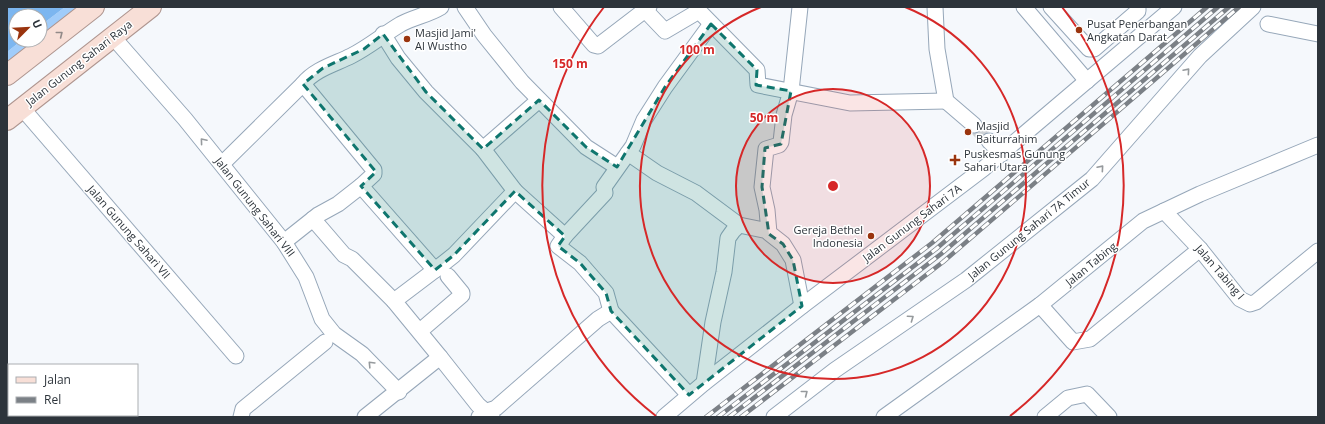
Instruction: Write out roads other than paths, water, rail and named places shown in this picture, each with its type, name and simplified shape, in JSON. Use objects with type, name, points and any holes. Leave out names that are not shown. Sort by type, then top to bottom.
[{"type":"main road","points":[[7,75],[94,7]]},
{"type":"main road","name":"Jalan Gunung Sahari Raya","points":[[15,114],[151,7]]},
{"type":"street","points":[[222,164],[308,78],[323,68],[364,49],[383,34],[407,21],[441,7]]},
{"type":"street","points":[[466,7],[489,41],[522,82],[586,147],[617,167]]},
{"type":"street","points":[[561,7],[594,44],[598,46],[647,8],[665,31],[701,9],[711,24],[757,70],[757,84],[850,103],[946,101]]},
{"type":"street","points":[[768,231],[767,210],[762,187],[765,151],[767,148],[781,144],[784,115],[791,91],[800,7]]},
{"type":"street","points":[[935,7],[937,49],[946,101],[974,125]]},
{"type":"street","points":[[1024,7],[1087,81]]},
{"type":"street","points":[[1051,7],[1088,49],[1094,49],[1138,11],[1138,7]]},
{"type":"street","name":"Jalan Gunung Sahari 7A","points":[[664,417],[689,395],[802,306],[1002,154],[1174,7]]},
{"type":"street","name":"Jalan Gunung Sahari 7A Timur","points":[[774,417],[836,370],[966,280],[1092,179],[1200,56],[1253,7]]},
{"type":"street","points":[[689,395],[611,311],[606,293],[580,264],[558,246],[565,236],[605,193],[604,187],[628,153],[644,120],[665,87],[711,24]]},
{"type":"street","points":[[1268,24],[1318,34]]},
{"type":"street","points":[[1115,31],[1127,47]]},
{"type":"street","points":[[383,34],[398,58],[426,92],[483,149],[515,191],[565,236]]},
{"type":"street","name":"Jalan Gunung Sahari VIII","points":[[113,37],[222,164],[284,242],[306,277],[322,319],[339,338],[362,354],[398,392]]},
{"type":"street","points":[[284,242],[313,219],[338,204],[374,174],[374,170],[303,84]]},
{"type":"street","points":[[483,149],[539,100]]},
{"type":"street","name":"Jalan Gunung Sahari VII","points":[[15,114],[236,356]]},
{"type":"street","points":[[989,141],[1002,154]]},
{"type":"street","name":"Jalan Tabing","points":[[884,417],[1040,305],[1144,221],[1318,145]]},
{"type":"street","points":[[628,153],[657,173],[696,193],[739,225],[768,231],[783,244],[794,260],[802,306]]},
{"type":"street","points":[[361,186],[441,273],[462,293],[462,296],[420,331]]},
{"type":"street","points":[[394,301],[441,273],[454,255],[515,191]]},
{"type":"street","name":"Jalan Tabing I","points":[[1164,211],[1200,249],[1240,299],[1250,304],[1256,302],[1318,250]]},
{"type":"street","points":[[313,219],[344,256],[352,258],[394,301],[420,331],[486,415],[598,319],[611,311]]},
{"type":"street","points":[[704,383],[713,322],[724,272],[728,238],[732,231],[739,225]]},
{"type":"street","points":[[1040,305],[1073,342],[1090,338],[1200,249]]},
{"type":"street","points":[[241,417],[243,409],[325,342]]},
{"type":"street","points":[[365,417],[440,357]]},
{"type":"street","points":[[1045,417],[1068,398],[1087,394],[1109,417]]},
{"type":"tunnel","points":[[974,125],[989,141]]},
{"type":"railway","points":[[706,417],[932,243],[1207,7]]},
{"type":"railway","points":[[718,417],[936,249],[1218,7]]},
{"type":"railway","points":[[729,417],[941,254],[1229,7]]},
{"type":"railway","points":[[741,417],[943,262],[1239,7]]},
{"type":"place","name":"Pusat Penerbangan Angkatan Darat","points":[[1079,30]]},
{"type":"place","name":"Masjid Jami' Al Wustho","points":[[407,39]]},
{"type":"place","name":"Masjid Baiturrahim","points":[[968,132]]},
{"type":"place","name":"Puskesmas Gunung Sahari Utara","points":[[955,160]]},
{"type":"place","name":"Gereja Bethel Indonesia","points":[[871,236]]}]
